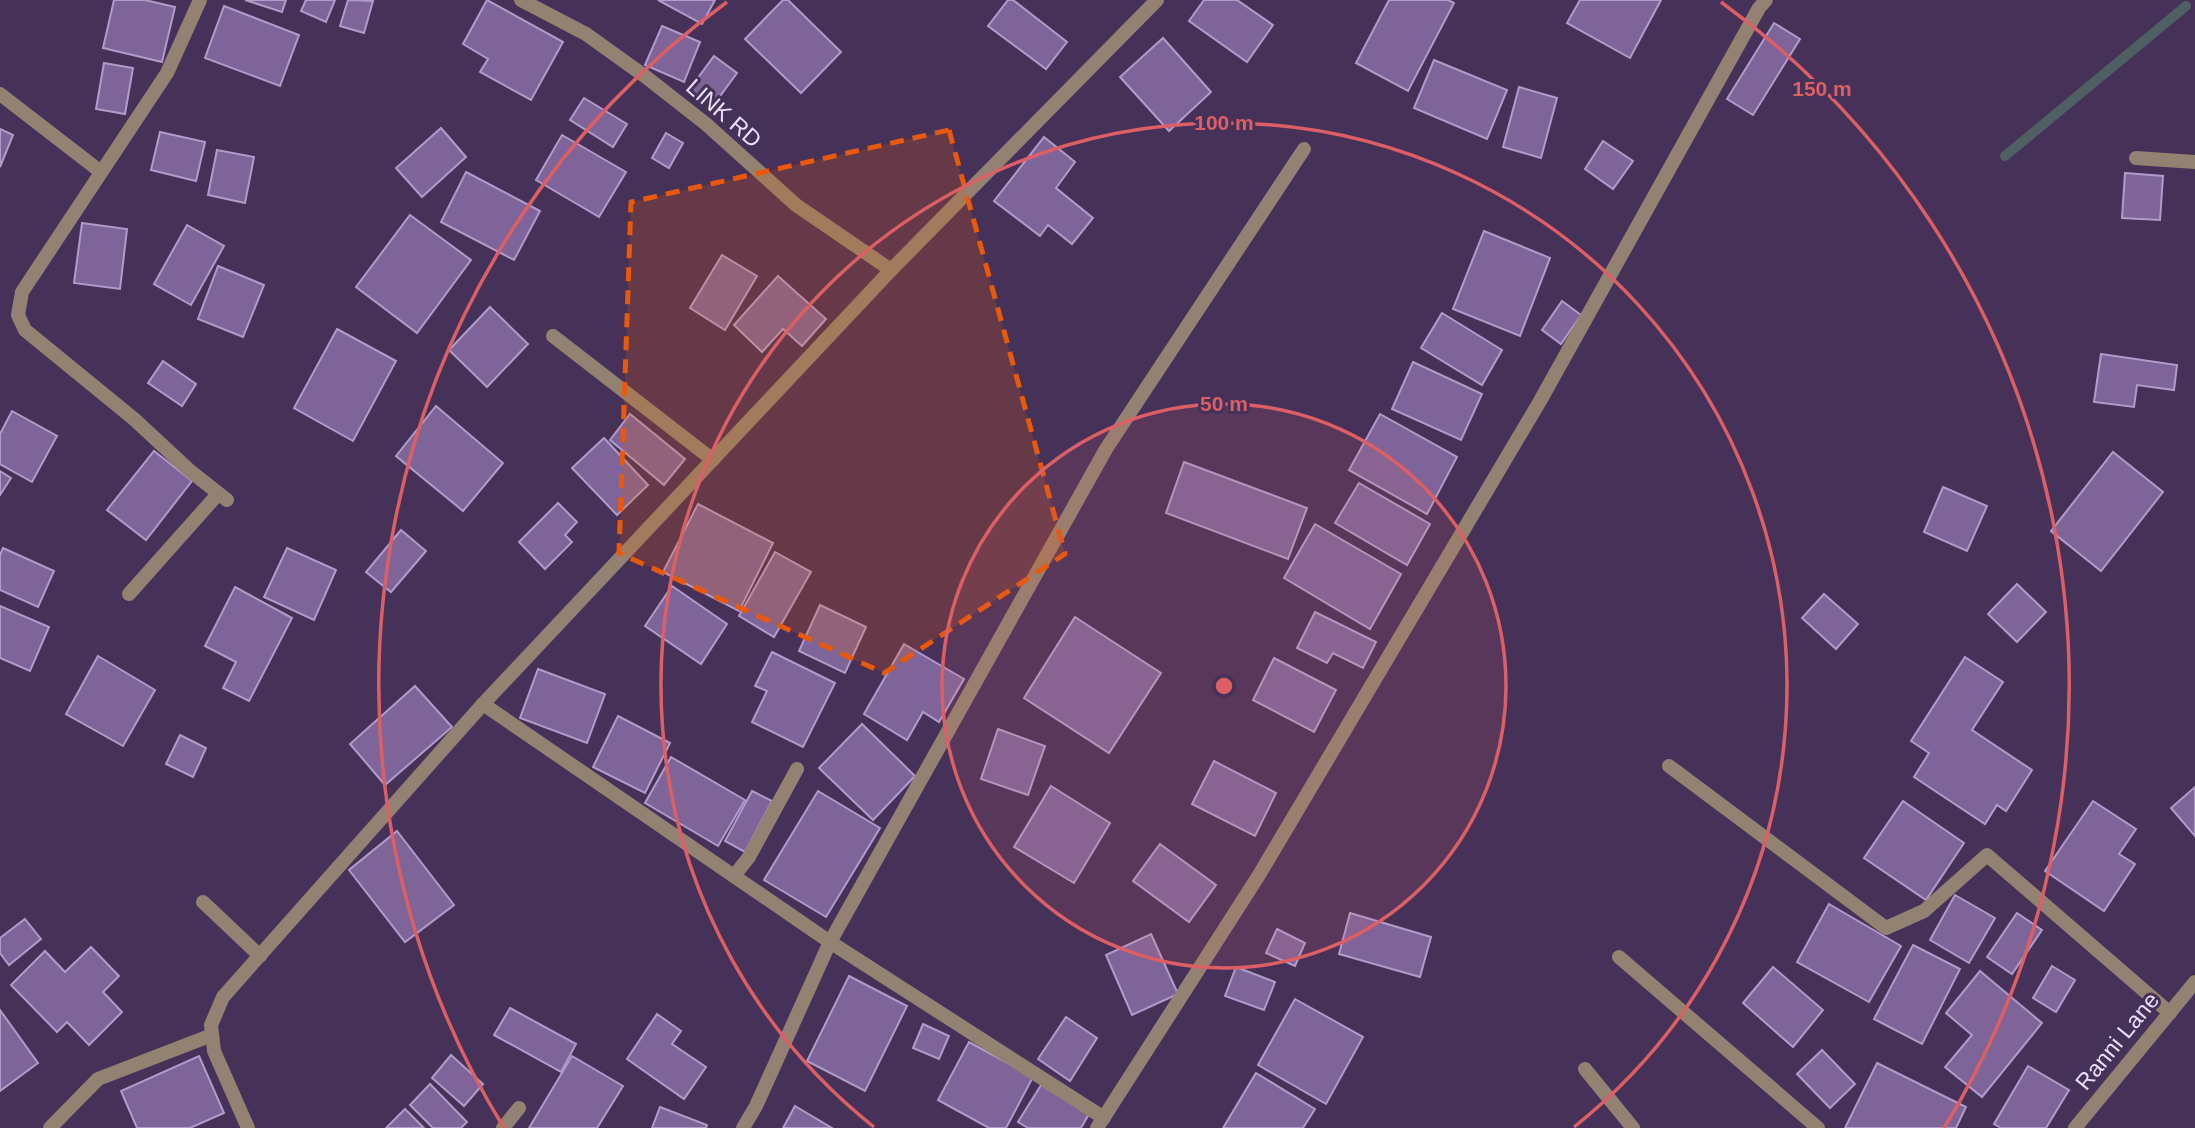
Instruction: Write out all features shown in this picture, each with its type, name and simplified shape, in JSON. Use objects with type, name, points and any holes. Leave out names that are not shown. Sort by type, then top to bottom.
[{"type":"street","points":[[129,594],[222,497],[134,419],[25,330],[18,315],[22,292],[167,73],[200,0]]},
{"type":"street","name":"LINK RD","points":[[521,0],[586,34],[636,70],[706,124],[796,205],[891,270]]},
{"type":"street","points":[[248,1128],[214,1052],[211,1025],[223,997],[483,704],[891,270],[1157,0]]},
{"type":"street","points":[[483,704],[1100,1123],[1259,875],[1540,401],[1759,8],[1766,0]]},
{"type":"street","points":[[0,94],[102,172]]},
{"type":"street","points":[[743,1128],[756,1106],[830,942],[1106,449],[1304,149]]},
{"type":"street","points":[[2136,158],[2195,162]]},
{"type":"street","points":[[553,336],[713,460]]},
{"type":"street","points":[[1669,766],[1886,929],[1924,911],[1987,855],[2170,1013]]},
{"type":"street","points":[[734,876],[749,857],[797,769]]},
{"type":"street","points":[[203,902],[260,956]]},
{"type":"street","points":[[1619,957],[1818,1128]]},
{"type":"street","name":"Ranni Lane","points":[[2075,1128],[2195,982]]},
{"type":"street","points":[[50,1128],[98,1079],[212,1035]]},
{"type":"street","points":[[1585,1069],[1633,1128]]},
{"type":"street","points":[[502,1128],[519,1108]]},
{"type":"highlighted area","points":[[949,130],[1065,554],[884,673],[619,553],[631,202]]},
{"type":"building","points":[[114,0],[145,0],[175,7],[162,62],[103,48]]},
{"type":"building","points":[[245,0],[286,0],[282,12]]},
{"type":"building","points":[[306,0],[335,0],[326,22],[301,11]]},
{"type":"building","points":[[348,0],[373,1],[364,33],[340,26]]},
{"type":"building","points":[[487,0],[563,42],[531,100],[480,72],[488,59],[463,44]]},
{"type":"building","points":[[658,0],[715,0],[702,24]]},
{"type":"building","points":[[783,0],[788,0],[841,52],[801,93],[745,39]]},
{"type":"building","points":[[1008,0],[1013,0],[1067,42],[1046,69],[988,26]]},
{"type":"building","points":[[1204,0],[1237,0],[1273,25],[1247,62],[1189,21]]},
{"type":"building","points":[[1389,0],[1448,0],[1454,3],[1408,91],[1356,63]]},
{"type":"building","points":[[1580,0],[1661,0],[1630,58],[1567,23]]},
{"type":"building","points":[[224,6],[299,35],[280,86],[205,58]]},
{"type":"building","points":[[1774,23],[1800,39],[1753,115],[1727,99]]},
{"type":"building","points":[[662,26],[700,42],[684,82],[645,65]]},
{"type":"building","points":[[1163,38],[1211,92],[1169,131],[1120,77]]},
{"type":"building","points":[[714,56],[737,73],[712,107],[689,90]]},
{"type":"building","points":[[1434,60],[1507,90],[1487,139],[1414,108]]},
{"type":"building","points":[[104,63],[133,68],[125,114],[96,109]]},
{"type":"building","points":[[1519,87],[1557,98],[1541,158],[1503,147]]},
{"type":"building","points":[[584,98],[627,124],[613,147],[570,120]]},
{"type":"building","points":[[441,128],[466,157],[422,197],[396,168]]},
{"type":"building","points":[[0,129],[13,135],[0,167]]},
{"type":"building","points":[[160,132],[205,142],[196,181],[151,170]]},
{"type":"building","points":[[666,133],[683,143],[669,168],[652,158]]},
{"type":"building","points":[[562,135],[626,172],[599,217],[536,180]]},
{"type":"building","points":[[1044,137],[1075,162],[1056,188],[1093,218],[1072,244],[1048,225],[1040,236],[994,201]]},
{"type":"building","points":[[1603,141],[1633,161],[1613,189],[1585,169]]},
{"type":"building","points":[[217,150],[254,157],[245,203],[208,195]]},
{"type":"building","points":[[466,172],[540,211],[514,260],[441,222]]},
{"type":"building","points":[[2125,173],[2163,176],[2160,220],[2122,218]]},
{"type":"building","points":[[410,215],[471,260],[417,333],[356,287]]},
{"type":"building","points":[[82,223],[127,229],[120,289],[74,283]]},
{"type":"building","points":[[187,225],[224,246],[191,305],[154,284]]},
{"type":"building","points":[[1484,231],[1550,258],[1520,336],[1453,309]]},
{"type":"building","points":[[722,255],[757,276],[725,330],[690,308]]},
{"type":"building","points":[[218,266],[264,285],[243,337],[198,319]]},
{"type":"building","points":[[778,276],[826,319],[802,346],[783,329],[762,352],[734,325]]},
{"type":"building","points":[[1562,301],[1581,315],[1561,344],[1542,330]]},
{"type":"building","points":[[490,307],[528,344],[487,387],[449,350]]},
{"type":"building","points":[[1442,313],[1502,350],[1482,385],[1421,348]]},
{"type":"building","points":[[337,329],[396,361],[353,441],[294,408]]},
{"type":"building","points":[[2101,354],[2177,365],[2174,390],[2137,385],[2134,407],[2094,402]]},
{"type":"building","points":[[163,361],[196,384],[182,406],[148,383]]},
{"type":"building","points":[[1413,362],[1482,394],[1461,440],[1392,409]]},
{"type":"building","points":[[436,406],[503,463],[463,511],[396,456]]},
{"type":"building","points":[[12,411],[57,436],[32,482],[0,464],[0,434]]},
{"type":"building","points":[[630,414],[685,459],[664,485],[610,440]]},
{"type":"building","points":[[1380,414],[1457,457],[1427,514],[1349,470]]},
{"type":"building","points":[[604,438],[648,485],[617,515],[572,468]]},
{"type":"building","points":[[154,451],[192,481],[146,540],[107,510]]},
{"type":"building","points":[[2113,452],[2163,492],[2101,571],[2051,531]]},
{"type":"building","points":[[1184,462],[1307,508],[1288,559],[1166,513]]},
{"type":"building","points":[[0,471],[11,478],[0,495]]},
{"type":"building","points":[[1359,483],[1430,524],[1407,565],[1335,523]]},
{"type":"building","points":[[1943,487],[1987,506],[1967,551],[1924,532]]},
{"type":"building","points":[[558,503],[577,522],[565,535],[572,542],[545,569],[519,542]]},
{"type":"building","points":[[698,504],[773,543],[739,611],[663,572]]},
{"type":"building","points":[[1315,524],[1401,574],[1370,629],[1284,578]]},
{"type":"building","points":[[401,530],[426,551],[391,592],[366,572]]},
{"type":"building","points":[[3,548],[54,571],[38,607],[0,590],[0,555]]},
{"type":"building","points":[[287,548],[336,570],[314,620],[264,597]]},
{"type":"building","points":[[775,552],[811,572],[774,637],[739,616]]},
{"type":"building","points":[[2017,584],[2046,612],[2017,642],[1988,614]]},
{"type":"building","points":[[672,586],[727,624],[701,664],[645,626]]},
{"type":"building","points":[[235,587],[292,618],[249,701],[223,688],[236,662],[205,646]]},
{"type":"building","points":[[1824,594],[1858,624],[1836,649],[1802,618]]},
{"type":"building","points":[[820,605],[866,627],[845,673],[799,651]]},
{"type":"building","points":[[0,606],[49,627],[30,671],[0,658]]},
{"type":"building","points":[[1315,612],[1376,642],[1363,668],[1333,653],[1327,663],[1297,648]]},
{"type":"building","points":[[1075,617],[1161,673],[1109,753],[1024,698]]},
{"type":"building","points":[[904,644],[964,679],[939,722],[923,712],[907,740],[864,714]]},
{"type":"building","points":[[772,652],[835,683],[803,747],[752,722],[767,691],[755,686]]},
{"type":"building","points":[[98,656],[155,690],[123,746],[66,714]]},
{"type":"building","points":[[1965,657],[2003,682],[1972,730],[2032,770],[2006,811],[1997,805],[1985,824],[1914,777],[1929,753],[1911,741]]},
{"type":"building","points":[[1274,658],[1336,690],[1314,732],[1253,700]]},
{"type":"building","points":[[538,669],[605,694],[587,743],[520,718]]},
{"type":"building","points":[[415,686],[452,727],[385,785],[350,744]]},
{"type":"building","points":[[618,716],[670,743],[645,793],[593,767]]},
{"type":"building","points":[[862,724],[915,776],[873,820],[819,768]]},
{"type":"building","points":[[998,729],[1045,746],[1028,795],[981,779]]},
{"type":"building","points":[[180,735],[206,748],[193,777],[166,764]]},
{"type":"building","points":[[671,757],[745,800],[718,846],[645,803]]},
{"type":"building","points":[[1214,761],[1276,793],[1255,836],[1192,804]]},
{"type":"building","points":[[1051,786],[1110,823],[1074,883],[1014,847]]},
{"type":"building","points":[[2195,787],[2195,836],[2171,808]]},
{"type":"building","points":[[752,791],[772,801],[745,852],[725,841]]},
{"type":"building","points":[[818,791],[880,828],[826,917],[764,880]]},
{"type":"building","points":[[1903,801],[1964,843],[1926,900],[1864,858]]},
{"type":"building","points":[[2093,801],[2136,829],[2119,854],[2135,864],[2104,911],[2045,871]]},
{"type":"building","points":[[397,831],[454,905],[405,942],[349,870]]},
{"type":"building","points":[[1160,844],[1216,885],[1189,922],[1133,881]]},
{"type":"building","points":[[1955,895],[1995,918],[1969,963],[1930,940]]},
{"type":"building","points":[[1829,904],[1901,946],[1869,1002],[1797,962]]},
{"type":"building","points":[[1350,913],[1431,937],[1420,977],[1339,954]]},
{"type":"building","points":[[2017,913],[2042,930],[2012,974],[1987,957]]},
{"type":"building","points":[[25,919],[41,939],[9,965],[0,953],[0,938]]},
{"type":"building","points":[[1277,929],[1305,943],[1295,966],[1266,953]]},
{"type":"building","points":[[1151,934],[1178,994],[1132,1015],[1106,955]]},
{"type":"building","points":[[1913,945],[1960,969],[1922,1044],[1874,1019]]},
{"type":"building","points":[[91,947],[119,976],[103,992],[122,1012],[89,1045],[67,1022],[57,1032],[11,985],[45,951],[65,972]]},
{"type":"building","points":[[2052,966],[2075,980],[2056,1012],[2033,998]]},
{"type":"building","points":[[1236,967],[1275,982],[1264,1010],[1225,996]]},
{"type":"building","points":[[1773,967],[1823,1010],[1793,1047],[1743,1003]]},
{"type":"building","points":[[1980,971],[2042,1023],[1982,1097],[1945,1067],[1972,1035],[1946,1013]]},
{"type":"building","points":[[849,976],[907,1006],[865,1091],[807,1061]]},
{"type":"building","points":[[1295,999],[1363,1037],[1326,1104],[1258,1065]]},
{"type":"building","points":[[510,1008],[576,1044],[561,1072],[494,1035]]},
{"type":"building","points":[[0,1010],[38,1063],[0,1091]]},
{"type":"building","points":[[657,1014],[681,1031],[672,1044],[706,1067],[684,1099],[627,1059]]},
{"type":"building","points":[[1066,1017],[1097,1038],[1070,1081],[1038,1059]]},
{"type":"building","points":[[923,1024],[949,1036],[939,1059],[913,1048]]},
{"type":"building","points":[[969,1042],[1033,1077],[1006,1128],[989,1128],[938,1100]]},
{"type":"building","points":[[1822,1050],[1855,1084],[1830,1108],[1797,1074]]},
{"type":"building","points":[[451,1055],[483,1084],[464,1106],[432,1078]]},
{"type":"building","points":[[199,1056],[224,1113],[190,1128],[137,1128],[121,1091]]},
{"type":"building","points":[[572,1056],[623,1086],[597,1128],[529,1128]]},
{"type":"building","points":[[1877,1063],[1966,1107],[1956,1128],[1845,1128]]},
{"type":"building","points":[[2028,1066],[2069,1090],[2046,1128],[2001,1128],[1994,1124]]},
{"type":"building","points":[[1256,1073],[1315,1109],[1303,1128],[1223,1128]]},
{"type":"building","points":[[430,1084],[467,1122],[461,1128],[433,1128],[410,1105]]},
{"type":"building","points":[[1041,1085],[1089,1114],[1081,1128],[1028,1128],[1018,1122]]},
{"type":"building","points":[[795,1106],[832,1128],[783,1128]]},
{"type":"building","points":[[660,1107],[707,1125],[706,1128],[652,1128]]},
{"type":"building","points":[[405,1109],[424,1128],[386,1128]]},
{"type":"waterway","points":[[2005,156],[2186,6]]}]
